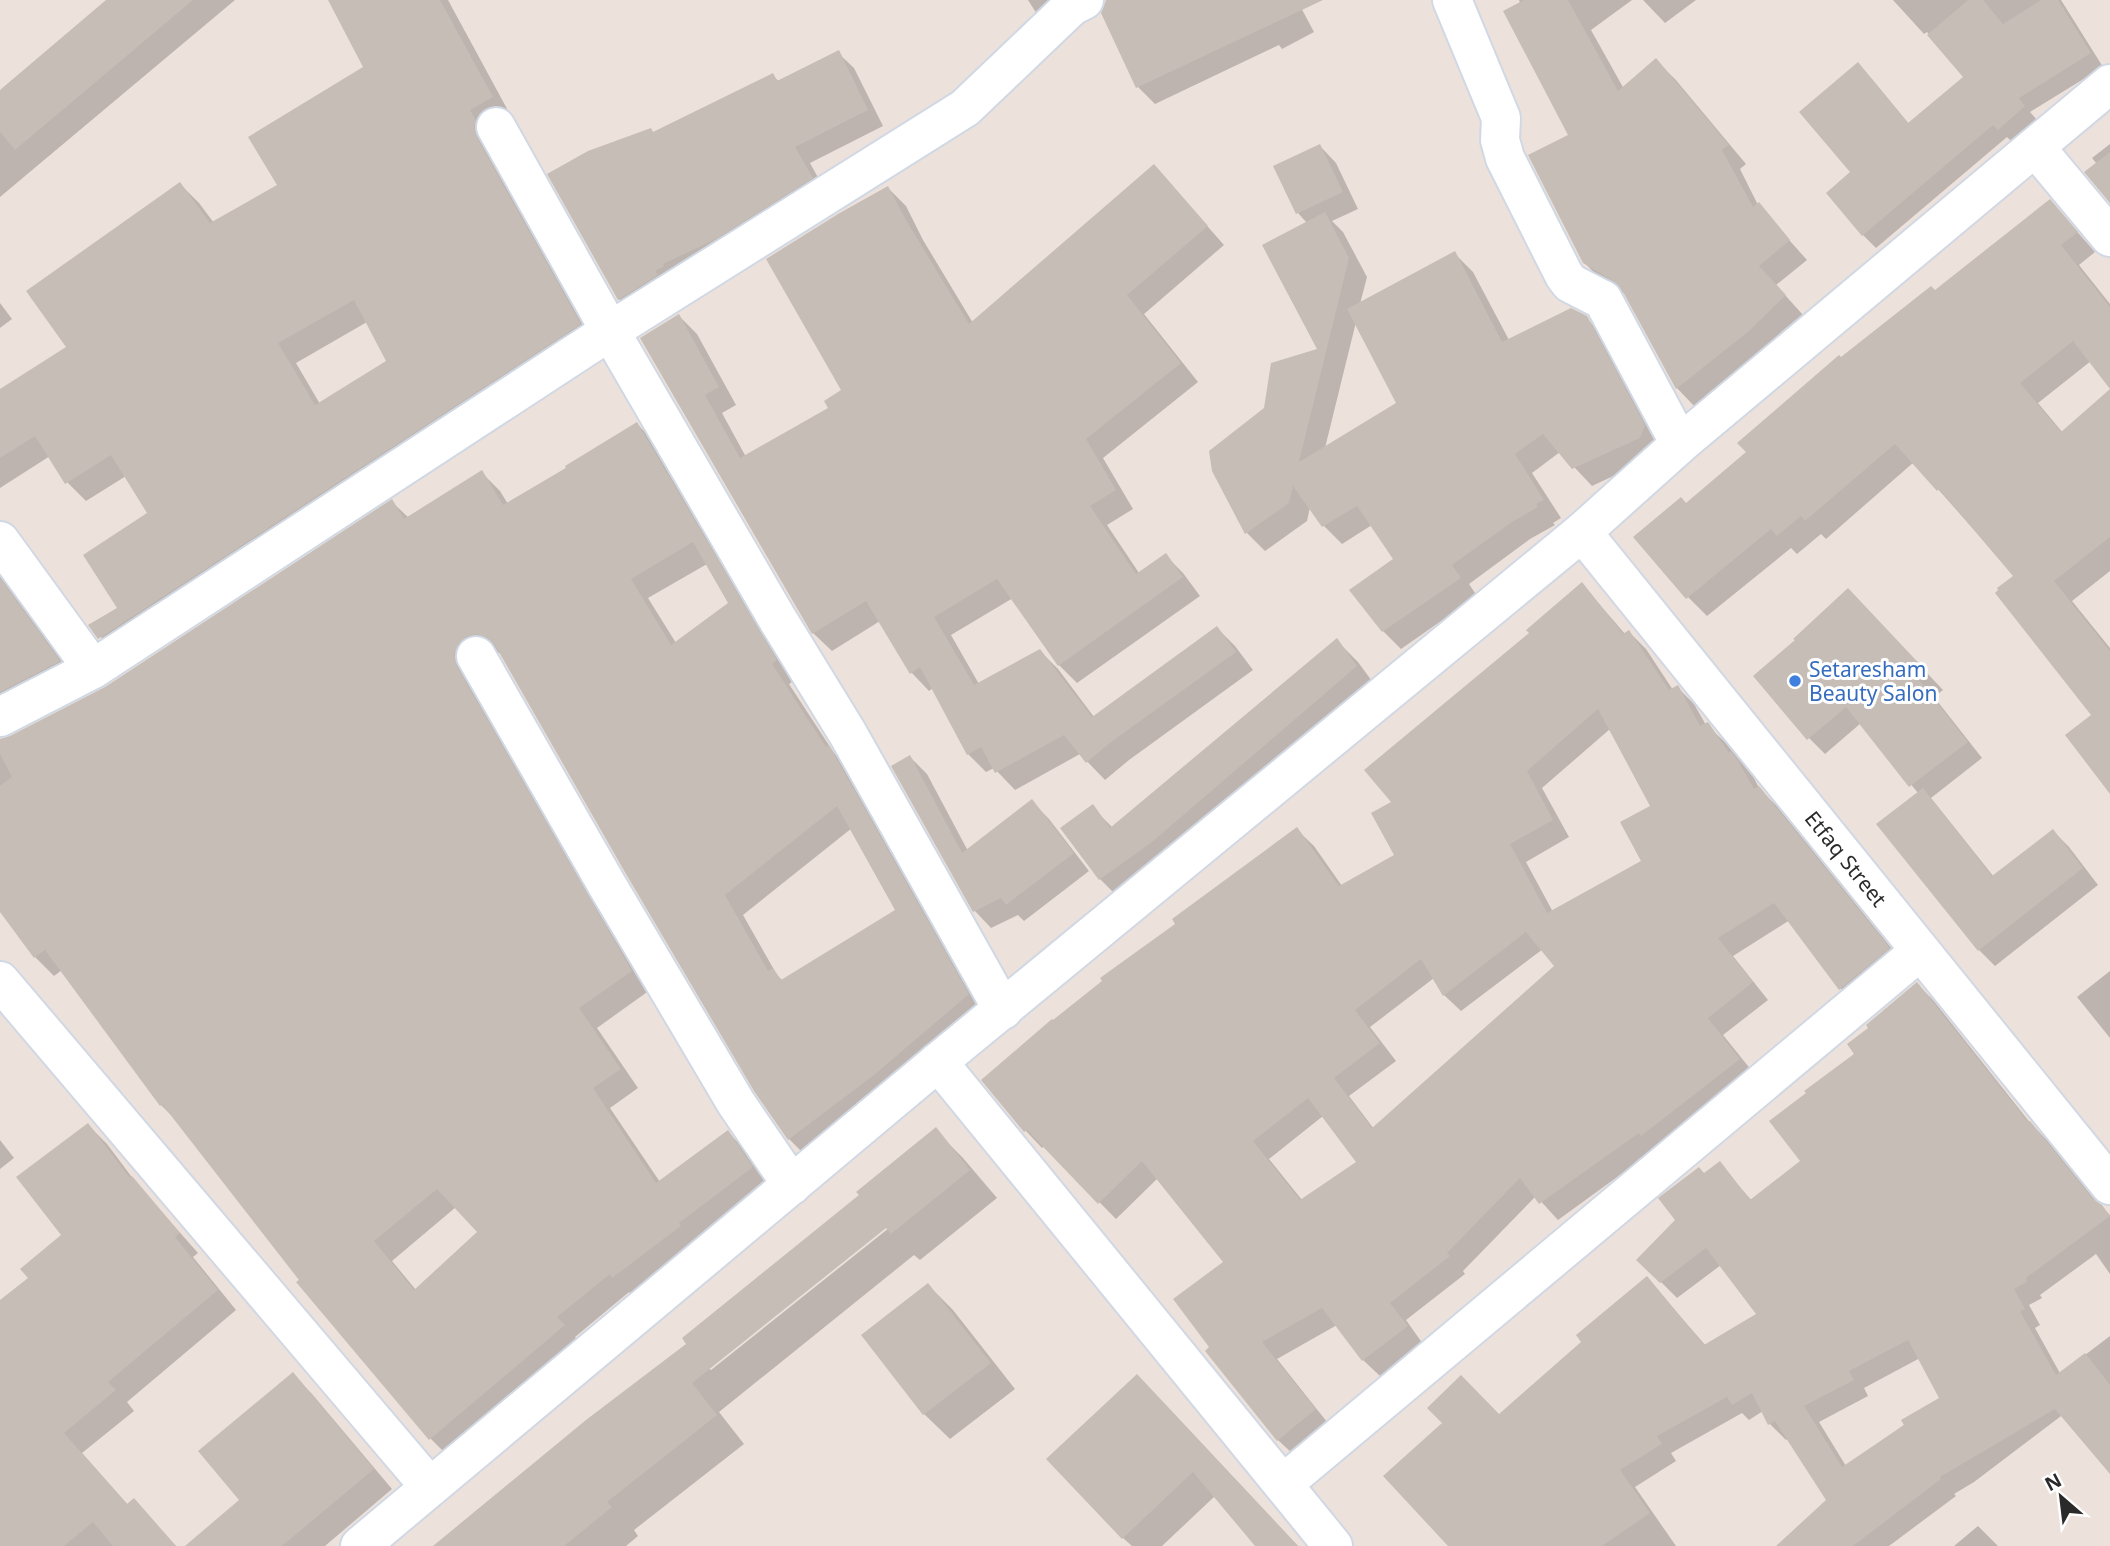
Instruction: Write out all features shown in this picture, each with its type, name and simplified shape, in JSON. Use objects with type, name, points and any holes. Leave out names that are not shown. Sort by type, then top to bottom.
[{"type":"street","points":[[0,717],[93,669],[610,331],[965,108],[1072,6],[1084,0]]},
{"type":"street","points":[[1466,6],[1501,118],[1500,140],[1505,158],[1564,275],[1570,283],[1603,300],[1680,444]]},
{"type":"street","points":[[359,1546],[938,1062],[1582,532],[1680,444],[2110,84]]},
{"type":"street","points":[[496,127],[771,609],[848,734],[1003,1010]]},
{"type":"street","points":[[2035,147],[2110,237]]},
{"type":"street","name":"Etfaq Street","points":[[1582,532],[2110,1185]]},
{"type":"street","points":[[0,541],[93,669]]},
{"type":"street","points":[[476,656],[607,885],[736,1102],[792,1185]]},
{"type":"street","points":[[1283,1484],[1920,951]]},
{"type":"street","points":[[0,981],[430,1487]]},
{"type":"street","points":[[938,1062],[1333,1546]]},
{"type":"building","points":[[106,0],[193,0],[15,150],[0,132],[0,90]]},
{"type":"building","points":[[328,0],[440,0],[493,97],[470,110],[476,121],[474,127],[477,138],[581,324],[98,639],[88,625],[117,608],[83,555],[147,513],[111,455],[65,484],[35,436],[0,458],[0,389],[66,347],[26,291],[180,182],[210,223],[277,185],[248,137],[363,67]],"holes":[[[354,300],[386,361],[315,405],[278,343]]]},
{"type":"building","points":[[1106,0],[1323,0],[1136,88],[1101,13]]},
{"type":"building","points":[[1524,0],[1568,0],[1618,91],[1656,58],[1729,145],[1722,150],[1753,207],[1759,202],[1790,240],[1759,266],[1786,295],[1749,331],[1676,389],[1622,290],[1613,281],[1583,263],[1528,155],[1568,135],[1503,11]]},
{"type":"building","points":[[1968,0],[1983,0],[2003,24],[2041,0],[2058,0],[2091,53],[2019,98],[2025,106],[1998,130],[1993,125],[1862,236],[1826,193],[1850,172],[1799,112],[1858,62],[1908,123],[1963,77],[1927,35]]},
{"type":"building","points":[[839,50],[868,110],[795,147],[813,178],[714,240],[663,264],[664,266],[655,271],[658,275],[618,300],[547,174],[588,151],[651,128],[653,132],[773,73],[777,81]]},
{"type":"building","points":[[1320,144],[1343,192],[1296,214],[1273,166]]},
{"type":"building","points":[[2110,152],[2110,203],[2084,172]]},
{"type":"building","points":[[1154,164],[1208,226],[1127,295],[1181,363],[1086,439],[1116,490],[1090,506],[1136,574],[1166,553],[1183,577],[1058,666],[997,579],[934,617],[974,685],[1040,649],[1092,717],[1217,626],[1236,652],[1086,763],[1064,735],[995,773],[981,747],[967,755],[920,667],[910,674],[866,601],[812,634],[640,338],[679,314],[719,387],[705,395],[740,458],[828,408],[824,401],[841,390],[766,259],[888,186],[969,324]]},
{"type":"building","points":[[2050,199],[2078,232],[2061,245],[2110,307],[2110,389],[2110,537],[2054,581],[2110,651],[2110,794],[2065,735],[2091,715],[1995,593],[1997,588],[2013,576],[1939,489],[1937,491],[1895,444],[1805,521],[1801,516],[1777,536],[1771,529],[1686,599],[1633,537],[1681,497],[1686,503],[1746,452],[1737,443],[1839,355],[1841,357],[1931,286],[1935,290]],"holes":[[[2073,341],[2110,389],[2061,432],[2020,383]]]},
{"type":"building","points":[[1325,212],[1349,258],[1299,462],[1396,403],[1347,309],[1455,251],[1502,342],[1571,308],[1587,316],[1645,425],[1640,438],[1572,469],[1543,434],[1515,454],[1544,500],[1536,504],[1538,507],[1512,522],[1452,565],[1461,578],[1382,632],[1349,590],[1393,559],[1357,506],[1322,527],[1293,486],[1289,503],[1245,534],[1212,471],[1209,451],[1264,408],[1271,363],[1317,349],[1262,245]]},
{"type":"building","points":[[637,422],[777,660],[772,664],[826,747],[829,745],[969,994],[874,1075],[788,1140],[754,1091],[495,645],[488,638],[477,634],[465,637],[458,644],[454,655],[457,667],[632,971],[579,1008],[621,1069],[593,1088],[656,1183],[728,1130],[753,1167],[679,1223],[681,1226],[612,1278],[610,1274],[557,1317],[565,1325],[429,1440],[296,1282],[299,1280],[162,1104],[160,1106],[45,950],[34,958],[0,912],[0,786],[12,777],[0,754],[0,739],[105,687],[392,499],[404,519],[482,470],[503,505],[566,468],[565,466]],"holes":[[[693,542],[728,603],[671,645],[631,579]],[[837,806],[895,910],[781,980],[773,968],[768,971],[725,895]],[[437,1189],[477,1232],[414,1290],[374,1241]]]},
{"type":"building","points":[[0,578],[60,661],[0,692]]},
{"type":"building","points":[[1582,582],[1623,634],[1629,630],[1669,690],[1678,685],[1700,726],[1708,722],[1729,753],[1731,751],[1737,759],[1754,789],[1759,786],[1890,948],[1839,990],[1774,903],[1718,938],[1753,982],[1708,1018],[1740,1059],[1641,1136],[1639,1133],[1539,1204],[1520,1178],[1447,1253],[1450,1256],[1390,1303],[1408,1326],[1362,1361],[1322,1308],[1262,1342],[1316,1409],[1277,1441],[1205,1351],[1209,1347],[1173,1299],[1223,1262],[1142,1161],[1098,1204],[1027,1130],[1024,1132],[981,1080],[1052,1019],[1102,981],[1100,978],[1175,924],[1172,919],[1297,827],[1339,886],[1394,855],[1371,813],[1391,802],[1364,770],[1529,633],[1526,630]],"holes":[[[1598,709],[1650,806],[1620,822],[1641,861],[1547,913],[1510,844],[1553,820],[1527,771]],[[1526,932],[1554,966],[1372,1128],[1334,1078],[1380,1043],[1355,1010],[1421,959],[1443,996]],[[1308,1098],[1356,1162],[1300,1200],[1253,1141]]]},
{"type":"building","points":[[1848,588],[1928,673],[1919,680],[1968,742],[1909,787],[1846,707],[1807,740],[1753,676],[1795,640],[1793,639]]},
{"type":"building","points":[[1337,638],[1357,666],[1152,842],[1099,880],[1060,828],[1093,804],[1110,828]]},
{"type":"building","points":[[910,755],[962,853],[1032,799],[1074,853],[1006,905],[1001,898],[973,912],[891,766]]},
{"type":"building","points":[[1923,788],[1992,876],[2053,829],[2083,868],[1978,951],[1876,824]]},
{"type":"building","points":[[1917,982],[2028,1122],[2030,1121],[2110,1216],[2026,1278],[2027,1282],[2014,1289],[2025,1309],[2020,1311],[2056,1375],[2085,1353],[2110,1385],[2110,1474],[2055,1409],[1940,1477],[1941,1479],[1853,1546],[1776,1546],[1826,1500],[1775,1421],[1768,1425],[1752,1393],[1732,1405],[1727,1397],[1657,1436],[1662,1444],[1620,1470],[1650,1513],[1602,1546],[1448,1546],[1383,1476],[1442,1423],[1427,1408],[1461,1375],[1499,1414],[1581,1342],[1576,1335],[1647,1276],[1704,1345],[1756,1314],[1706,1248],[1660,1283],[1636,1260],[1675,1220],[1658,1198],[1699,1167],[1704,1173],[1720,1161],[1750,1200],[1800,1161],[1769,1121],[1854,1054],[1847,1044],[1868,1028],[1866,1025]],"holes":[[[1908,1340],[1939,1398],[1901,1420],[1904,1425],[1842,1467],[1804,1406],[1854,1380],[1849,1371]]]},
{"type":"building","points":[[88,1123],[130,1178],[132,1176],[180,1233],[175,1237],[218,1290],[108,1382],[116,1390],[64,1433],[127,1504],[134,1498],[176,1546],[113,1546],[93,1522],[64,1546],[0,1546],[0,1300],[28,1278],[20,1269],[61,1235],[16,1177]]},
{"type":"building","points":[[936,1127],[970,1170],[891,1234],[886,1228],[692,1383],[717,1415],[607,1502],[612,1507],[564,1546],[433,1546],[586,1420],[686,1344],[682,1338],[859,1195],[856,1192]]},
{"type":"building","points":[[928,1283],[991,1363],[923,1415],[861,1335]]},
{"type":"building","points":[[293,1372],[374,1469],[282,1546],[185,1546],[239,1500],[198,1451]]},
{"type":"building","points":[[1137,1374],[1298,1546],[1255,1546],[1193,1472],[1122,1539],[1046,1459]]},
{"type":"place","name":"Setaresham Beauty Salon","points":[[1795,681]]}]
